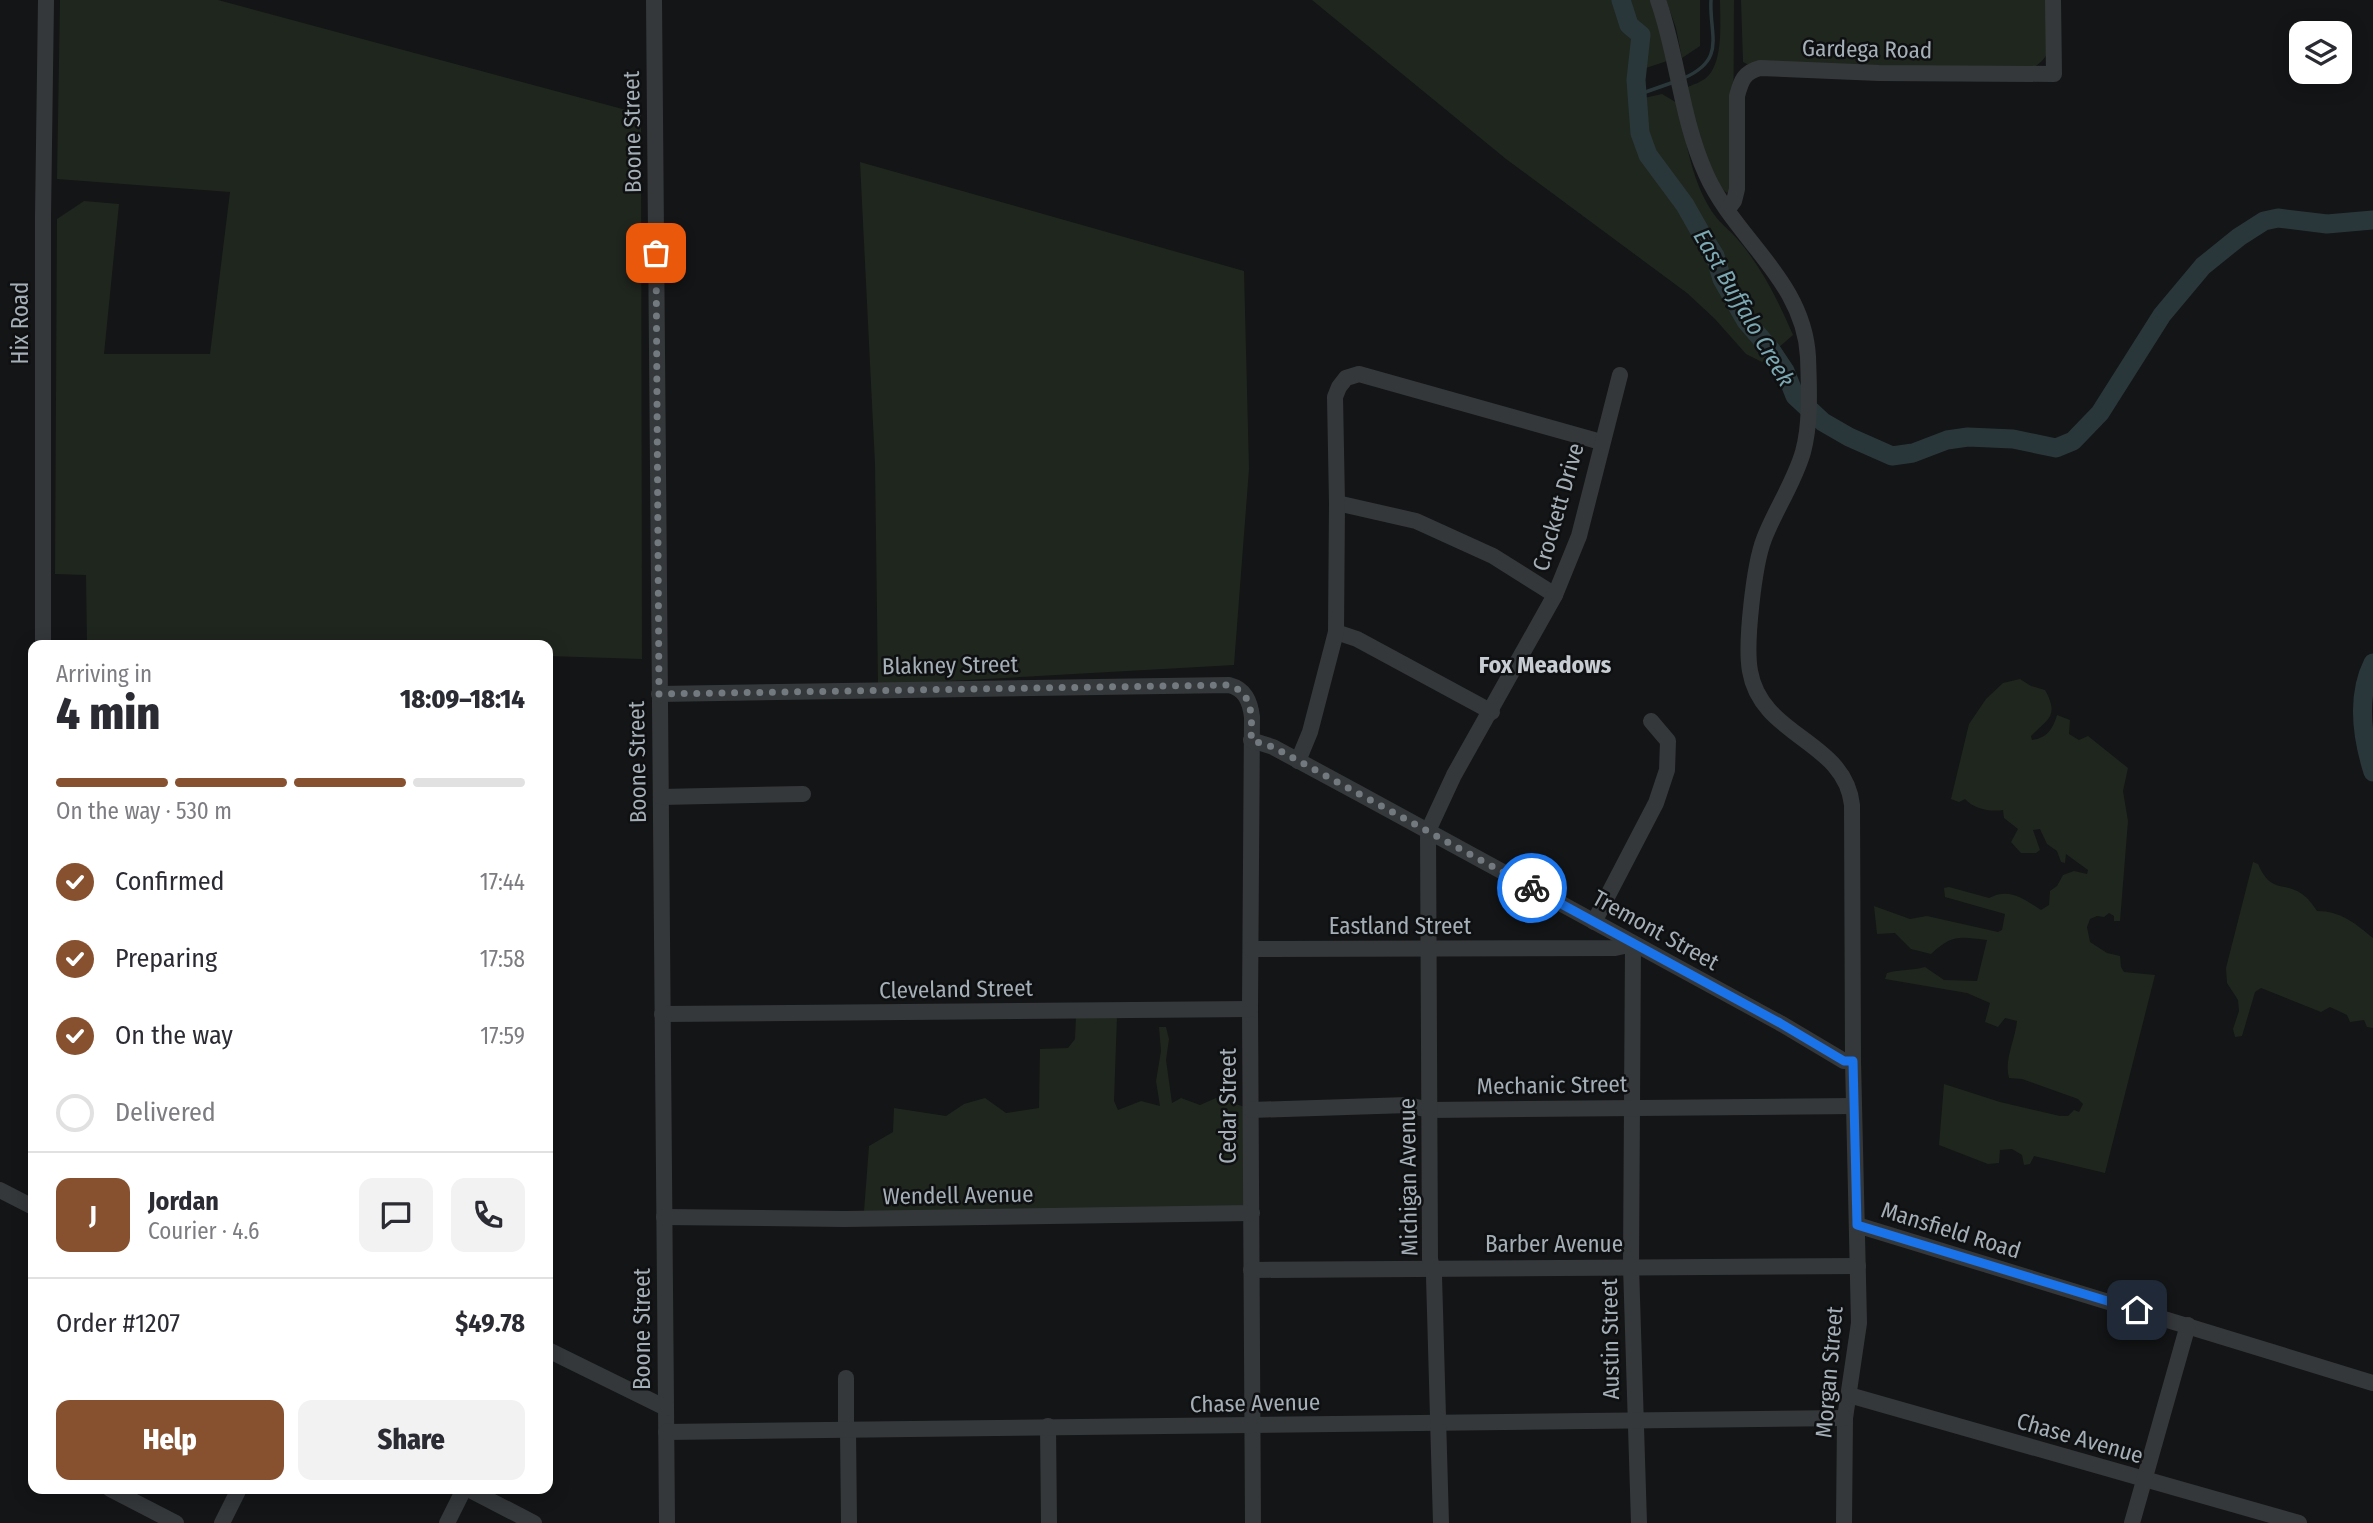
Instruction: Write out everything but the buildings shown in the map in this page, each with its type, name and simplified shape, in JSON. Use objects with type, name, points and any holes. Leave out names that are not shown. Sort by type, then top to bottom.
[{"type":"street","name":"Hix Road","points":[[43,640],[46,0]]},
{"type":"street","name":"Boone Street","points":[[654,0],[667,1523]]},
{"type":"street","points":[[1658,0],[1704,171],[1727,209]]},
{"type":"street","name":"Gardega Road","points":[[1727,209],[1734,201],[1737,189],[1737,96],[1741,82],[1748,73],[1760,68],[1879,73],[2054,74],[2053,0]]},
{"type":"street","name":"Mansfield Road","points":[[1727,209],[1782,281],[1799,318],[1808,356],[1807,428],[1799,464],[1763,542],[1758,564],[1749,652],[1750,673],[1759,698],[1778,720],[1834,763],[1850,789],[1857,1225],[2373,1384]]},
{"type":"street","points":[[1298,761],[1310,732],[1336,632],[1335,397],[1346,378],[1359,374],[1601,442]]},
{"type":"street","name":"Crockett Drive","points":[[1428,831],[1454,775],[1492,712],[1555,595],[1579,536],[1620,375]]},
{"type":"street","points":[[1337,503],[1416,520],[1493,556],[1555,595]]},
{"type":"street","points":[[1336,632],[1357,639],[1492,712]]},
{"type":"street","name":"Blakney Street","points":[[659,694],[1210,685],[1228,685],[1242,691]]},
{"type":"street","name":"Cedar Street","points":[[1242,691],[1250,707],[1251,740],[1253,1523]]},
{"type":"street","points":[[1594,922],[1656,803],[1667,770],[1668,741],[1651,721]]},
{"type":"street","name":"Tremont Street","points":[[1251,740],[1273,747],[1780,1023],[1844,1061],[1853,1061]]},
{"type":"street","points":[[661,797],[803,794]]},
{"type":"street","name":"Michigan Avenue","points":[[1428,831],[1430,1259],[1441,1523]]},
{"type":"street","name":"Eastland Street","points":[[1251,949],[1615,948],[1633,944]]},
{"type":"street","name":"Austin Street","points":[[1633,944],[1631,1266],[1639,1523]]},
{"type":"street","name":"Cleveland Street","points":[[662,1014],[1251,1009]]},
{"type":"street","name":"Mechanic Street","points":[[1251,1110],[1408,1105],[1429,1110],[1854,1105]]},
{"type":"street","points":[[0,1190],[28,1204]]},
{"type":"street","name":"Wendell Avenue","points":[[664,1217],[858,1219],[1252,1213]]},
{"type":"street","name":"Morgan Street","points":[[1844,1523],[1845,1418],[1859,1323],[1857,1225]]},
{"type":"street","name":"Barber Avenue","points":[[1251,1270],[1858,1266]]},
{"type":"street","points":[[2132,1523],[2188,1325]]},
{"type":"street","points":[[553,1352],[666,1408]]},
{"type":"street","points":[[846,1378],[849,1523]]},
{"type":"street","name":"Chase Avenue","points":[[1849,1395],[2299,1523]]},
{"type":"street","name":"Chase Avenue","points":[[666,1432],[1845,1418]]},
{"type":"street","points":[[1048,1426],[1049,1523]]},
{"type":"street","points":[[120,1494],[176,1523]]},
{"type":"street","points":[[222,1523],[236,1494]]},
{"type":"street","points":[[447,1523],[463,1494]]},
{"type":"street","points":[[476,1494],[534,1523]]},
{"type":"shaded area","points":[[60,0],[218,0],[641,114],[642,659],[553,656],[553,640],[87,640],[86,575],[55,574],[57,219],[84,201],[119,204],[104,354],[210,354],[230,192],[57,179]]},
{"type":"shaded area","points":[[1312,0],[1652,0],[1670,60],[1643,69],[1644,98],[1662,94],[1679,104],[1691,163],[1701,191],[1716,217],[1763,274],[1793,335],[1762,362],[1746,354],[1687,293],[1506,159]]},
{"type":"shaded area","points":[[1666,0],[1700,0],[1700,46],[1682,58],[1676,28]]},
{"type":"shaded area","points":[[1720,0],[1734,0],[1733,186],[1727,193],[1719,185],[1706,159],[1686,88],[1706,78],[1716,62],[1720,41]]},
{"type":"shaded area","points":[[1741,0],[2049,0],[2050,42],[2043,59],[2036,66],[2025,70],[1747,64],[1743,62]]},
{"type":"shaded area","points":[[860,162],[1244,271],[1249,469],[1234,665],[878,685],[875,464]]},
{"type":"shaded area","points":[[2020,679],[2045,690],[2051,706],[2050,717],[2031,736],[2032,740],[2049,732],[2057,715],[2070,720],[2069,734],[2079,740],[2088,736],[2128,768],[2123,791],[2128,821],[2120,921],[2114,921],[2114,916],[2109,913],[2104,917],[2090,919],[2087,927],[2090,942],[2107,953],[2120,956],[2124,972],[2155,975],[2105,1173],[2034,1156],[2030,1164],[2024,1165],[2022,1155],[2012,1149],[2000,1150],[1999,1163],[1988,1164],[1939,1145],[1944,1084],[2000,1102],[2060,1116],[2068,1116],[2074,1110],[2079,1112],[2083,1104],[2078,1099],[2022,1079],[2009,1078],[2009,1057],[2017,1021],[2005,1018],[1998,1027],[1985,1022],[1990,1003],[1967,993],[1885,979],[1887,973],[1925,967],[1944,980],[1977,981],[1987,940],[1956,938],[1931,954],[1911,949],[1895,933],[1877,934],[1874,906],[1910,919],[1927,916],[1998,932],[2002,930],[2005,914],[1945,897],[1944,888],[1989,898],[2010,894],[2041,910],[2049,905],[2050,891],[2057,886],[2063,875],[2074,871],[2087,874],[2088,870],[2066,854],[2065,863],[2061,862],[2057,851],[2047,844],[2040,829],[2033,830],[2040,850],[2036,853],[2021,853],[2011,842],[2018,829],[2004,818],[2003,810],[1982,809],[1965,799],[1959,802],[1951,799],[1969,724],[1986,699],[2003,683]]},
{"type":"shaded area","points":[[2253,862],[2258,864],[2268,880],[2295,890],[2317,911],[2341,916],[2373,938],[2373,1028],[2367,1027],[2364,1020],[2350,1022],[2347,1015],[2330,1007],[2321,1012],[2261,988],[2255,992],[2242,1036],[2235,1037],[2233,1029],[2239,1011],[2238,1000],[2227,983],[2226,968]]},
{"type":"shaded area","points":[[1076,1016],[1117,1016],[1114,1101],[1118,1110],[1141,1101],[1160,1106],[1156,1081],[1161,1051],[1159,1027],[1166,1027],[1169,1039],[1166,1060],[1172,1103],[1181,1098],[1200,1105],[1216,1098],[1245,1107],[1244,1205],[1239,1208],[864,1211],[869,1146],[893,1132],[894,1108],[946,1116],[964,1104],[985,1098],[1006,1113],[1039,1108],[1040,1049],[1068,1048],[1075,1039]]},
{"type":"waterway","name":"East Buffalo Creek","points":[[1621,0],[1629,25],[1641,35],[1636,80],[1640,133],[1648,155],[1685,205],[1715,256],[1722,279],[1746,321],[1785,371],[1795,396],[1823,422],[1892,456],[1913,453],[1947,440],[1968,437],[2013,439],[2056,448],[2073,441],[2100,413],[2162,315],[2203,266],[2239,237],[2264,221],[2278,218],[2327,224],[2373,220]]},
{"type":"waterway","points":[[1684,78],[1697,71],[1711,54],[1711,0]]},
{"type":"waterway","points":[[1637,95],[1674,82]]},
{"type":"waterway","name":"East Buffalo Creek","points":[[2373,663],[2364,689],[2362,717],[2373,772]]},
{"type":"way so far","points":[[656,253],[659,694],[1228,685],[1242,691],[1247,697],[1252,717],[1251,740],[1273,747],[1532,888]]},
{"type":"district","name":"Fox Meadows","points":[[1545,665]]},
{"type":"route","points":[[1532,888],[1780,1023],[1844,1061],[1853,1061],[1857,1225],[2137,1310]]}]
